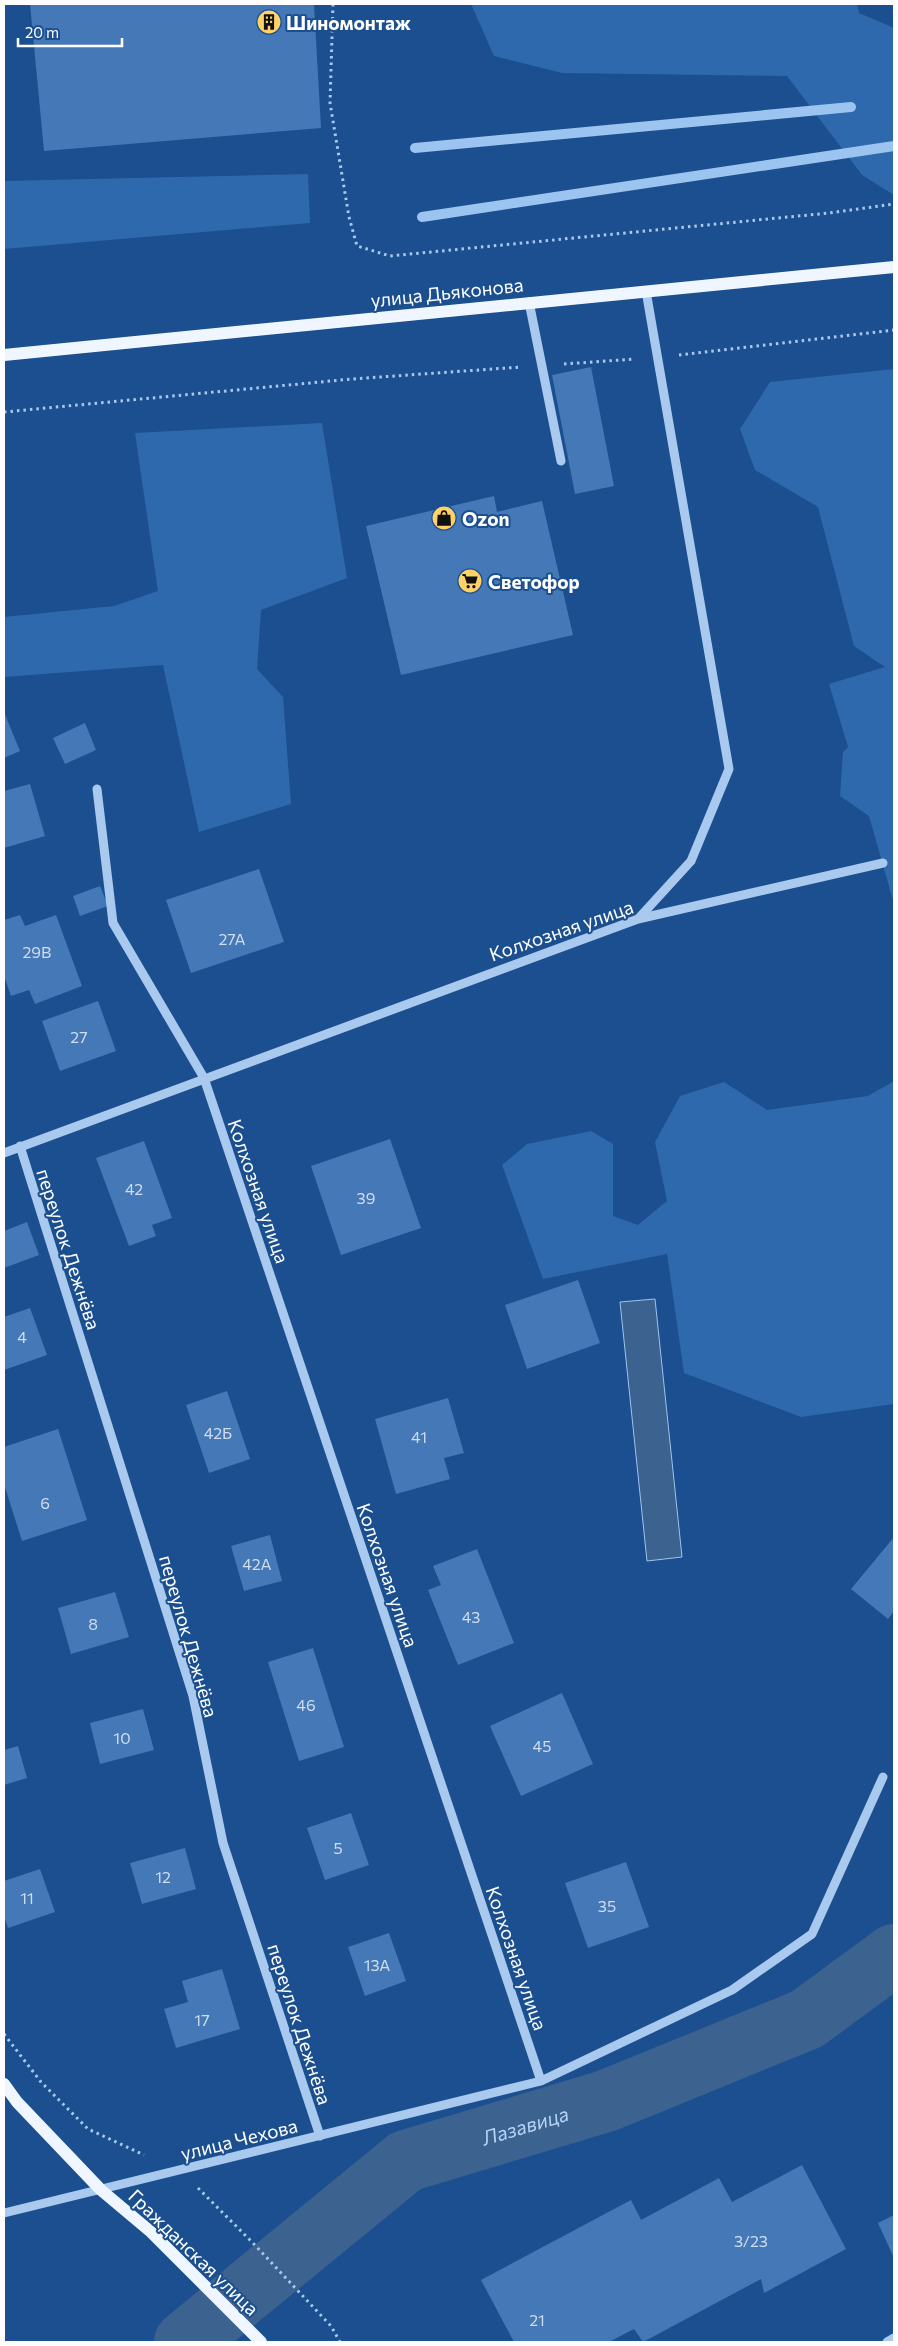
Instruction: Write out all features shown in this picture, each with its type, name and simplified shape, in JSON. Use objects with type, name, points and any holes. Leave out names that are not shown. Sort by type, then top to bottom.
[{"type":"main road","name":"улица Дьяконова","points":[[4,355],[646,290],[894,267]]},
{"type":"main road","name":"Гражданская улица","points":[[4,2084],[17,2102],[101,2190],[151,2232],[260,2342]]},
{"type":"street","points":[[638,919],[691,861],[729,770],[646,290]]},
{"type":"street","points":[[530,302],[561,461]]},
{"type":"street","points":[[97,789],[113,923],[204,1078]]},
{"type":"street","name":"Колхозная улица","points":[[4,1153],[638,919],[882,863]]},
{"type":"street","name":"Колхозная улица","points":[[204,1078],[541,2081]]},
{"type":"street","name":"переулок Дежнёва","points":[[20,1146],[194,1696],[223,1843],[320,2136]]},
{"type":"street","name":"улица Чехова","points":[[4,2213],[541,2081],[732,1990],[812,1934],[883,1777]]},
{"type":"street","points":[[887,2342],[894,2338]]},
{"type":"path","points":[[333,4],[330,103],[349,217],[357,246],[390,256],[894,204]]},
{"type":"path","points":[[4,412],[352,379],[658,357],[894,330]]},
{"type":"shaded area","points":[[471,4],[857,4],[859,13],[894,28],[894,195],[862,175],[787,76],[562,73],[494,56]]},
{"type":"shaded area","points":[[308,174],[310,223],[4,249],[4,181]]},
{"type":"shaded area","points":[[894,369],[894,904],[869,816],[840,796],[843,752],[848,747],[829,684],[885,667],[854,646],[818,507],[755,470],[740,429],[770,382]]},
{"type":"shaded area","points":[[322,423],[347,578],[261,610],[257,669],[283,697],[291,804],[199,832],[163,665],[4,677],[4,617],[114,606],[158,591],[135,433]]},
{"type":"shaded area","points":[[894,1081],[894,1404],[801,1417],[684,1373],[667,1254],[543,1279],[502,1165],[527,1144],[591,1131],[613,1144],[613,1216],[638,1225],[667,1201],[655,1142],[680,1096],[724,1082],[767,1110],[868,1096]]},
{"type":"shaded area","points":[[655,1299],[682,1557],[647,1561],[620,1302]]},
{"type":"building","points":[[30,4],[314,4],[321,128],[44,151]]},
{"type":"building","points":[[591,367],[614,486],[575,494],[552,375]]},
{"type":"building","name":"Светофор","points":[[494,496],[497,512],[542,501],[573,635],[401,675],[366,526]]},
{"type":"building","points":[[4,712],[20,751],[4,758]]},
{"type":"building","points":[[85,723],[96,750],[65,764],[53,738]]},
{"type":"building","points":[[30,784],[45,836],[4,848],[4,791]]},
{"type":"building","points":[[259,869],[284,942],[191,973],[166,900]]},
{"type":"building","points":[[100,886],[108,906],[80,916],[73,896]]},
{"type":"building","points":[[20,915],[25,926],[56,915],[82,986],[35,1004],[29,990],[11,996],[4,976],[4,920]]},
{"type":"building","points":[[98,1001],[116,1051],[60,1071],[42,1021]]},
{"type":"building","points":[[390,1139],[421,1228],[341,1255],[311,1166]]},
{"type":"building","points":[[144,1141],[172,1218],[152,1225],[156,1236],[129,1246],[96,1158]]},
{"type":"building","points":[[27,1222],[39,1255],[4,1268],[4,1231]]},
{"type":"building","points":[[578,1280],[600,1343],[527,1369],[505,1305]]},
{"type":"building","points":[[30,1308],[47,1355],[4,1370],[4,1317]]},
{"type":"building","points":[[227,1391],[250,1459],[209,1473],[186,1405]]},
{"type":"building","points":[[448,1398],[464,1453],[444,1458],[450,1479],[396,1494],[375,1419]]},
{"type":"building","points":[[58,1429],[87,1520],[22,1541],[4,1484],[4,1447]]},
{"type":"building","points":[[270,1535],[282,1581],[244,1591],[231,1546]]},
{"type":"building","points":[[894,1537],[894,1611],[888,1619],[851,1589]]},
{"type":"building","points":[[477,1549],[514,1643],[458,1665],[428,1590],[441,1585],[433,1566]]},
{"type":"building","points":[[115,1592],[129,1637],[71,1654],[58,1608]]},
{"type":"building","points":[[313,1648],[344,1747],[299,1761],[268,1662]]},
{"type":"building","points":[[562,1693],[593,1764],[521,1796],[490,1726]]},
{"type":"building","points":[[143,1709],[154,1750],[100,1764],[90,1723]]},
{"type":"building","points":[[18,1746],[27,1778],[4,1785],[4,1750]]},
{"type":"building","points":[[351,1813],[369,1865],[325,1880],[307,1828]]},
{"type":"building","points":[[185,1848],[196,1889],[142,1904],[130,1863]]},
{"type":"building","points":[[626,1862],[649,1927],[588,1948],[565,1883]]},
{"type":"building","points":[[40,1869],[55,1912],[8,1928],[4,1916],[4,1881]]},
{"type":"building","points":[[389,1933],[406,1981],[365,1996],[348,1947]]},
{"type":"building","points":[[222,1969],[240,2029],[176,2048],[164,2009],[188,2002],[182,1981]]},
{"type":"building","points":[[802,2165],[846,2249],[764,2293],[761,2279],[643,2342],[634,2329],[609,2342],[514,2342],[481,2280],[631,2200],[641,2220],[719,2178],[732,2202]]},
{"type":"building","points":[[894,2215],[894,2258],[878,2223]]},
{"type":"waterway","points":[[415,148],[851,107]]},
{"type":"waterway","points":[[422,217],[894,146]]},
{"type":"waterway","name":"Лазавица","points":[[185,2342],[406,2161],[606,2101],[807,2019],[894,1955]]},
{"type":"place","name":"Шиномонтаж","points":[[269,22]]},
{"type":"place","name":"Ozon","points":[[444,518]]},
{"type":"place","name":"Светофор","points":[[470,581]]}]
